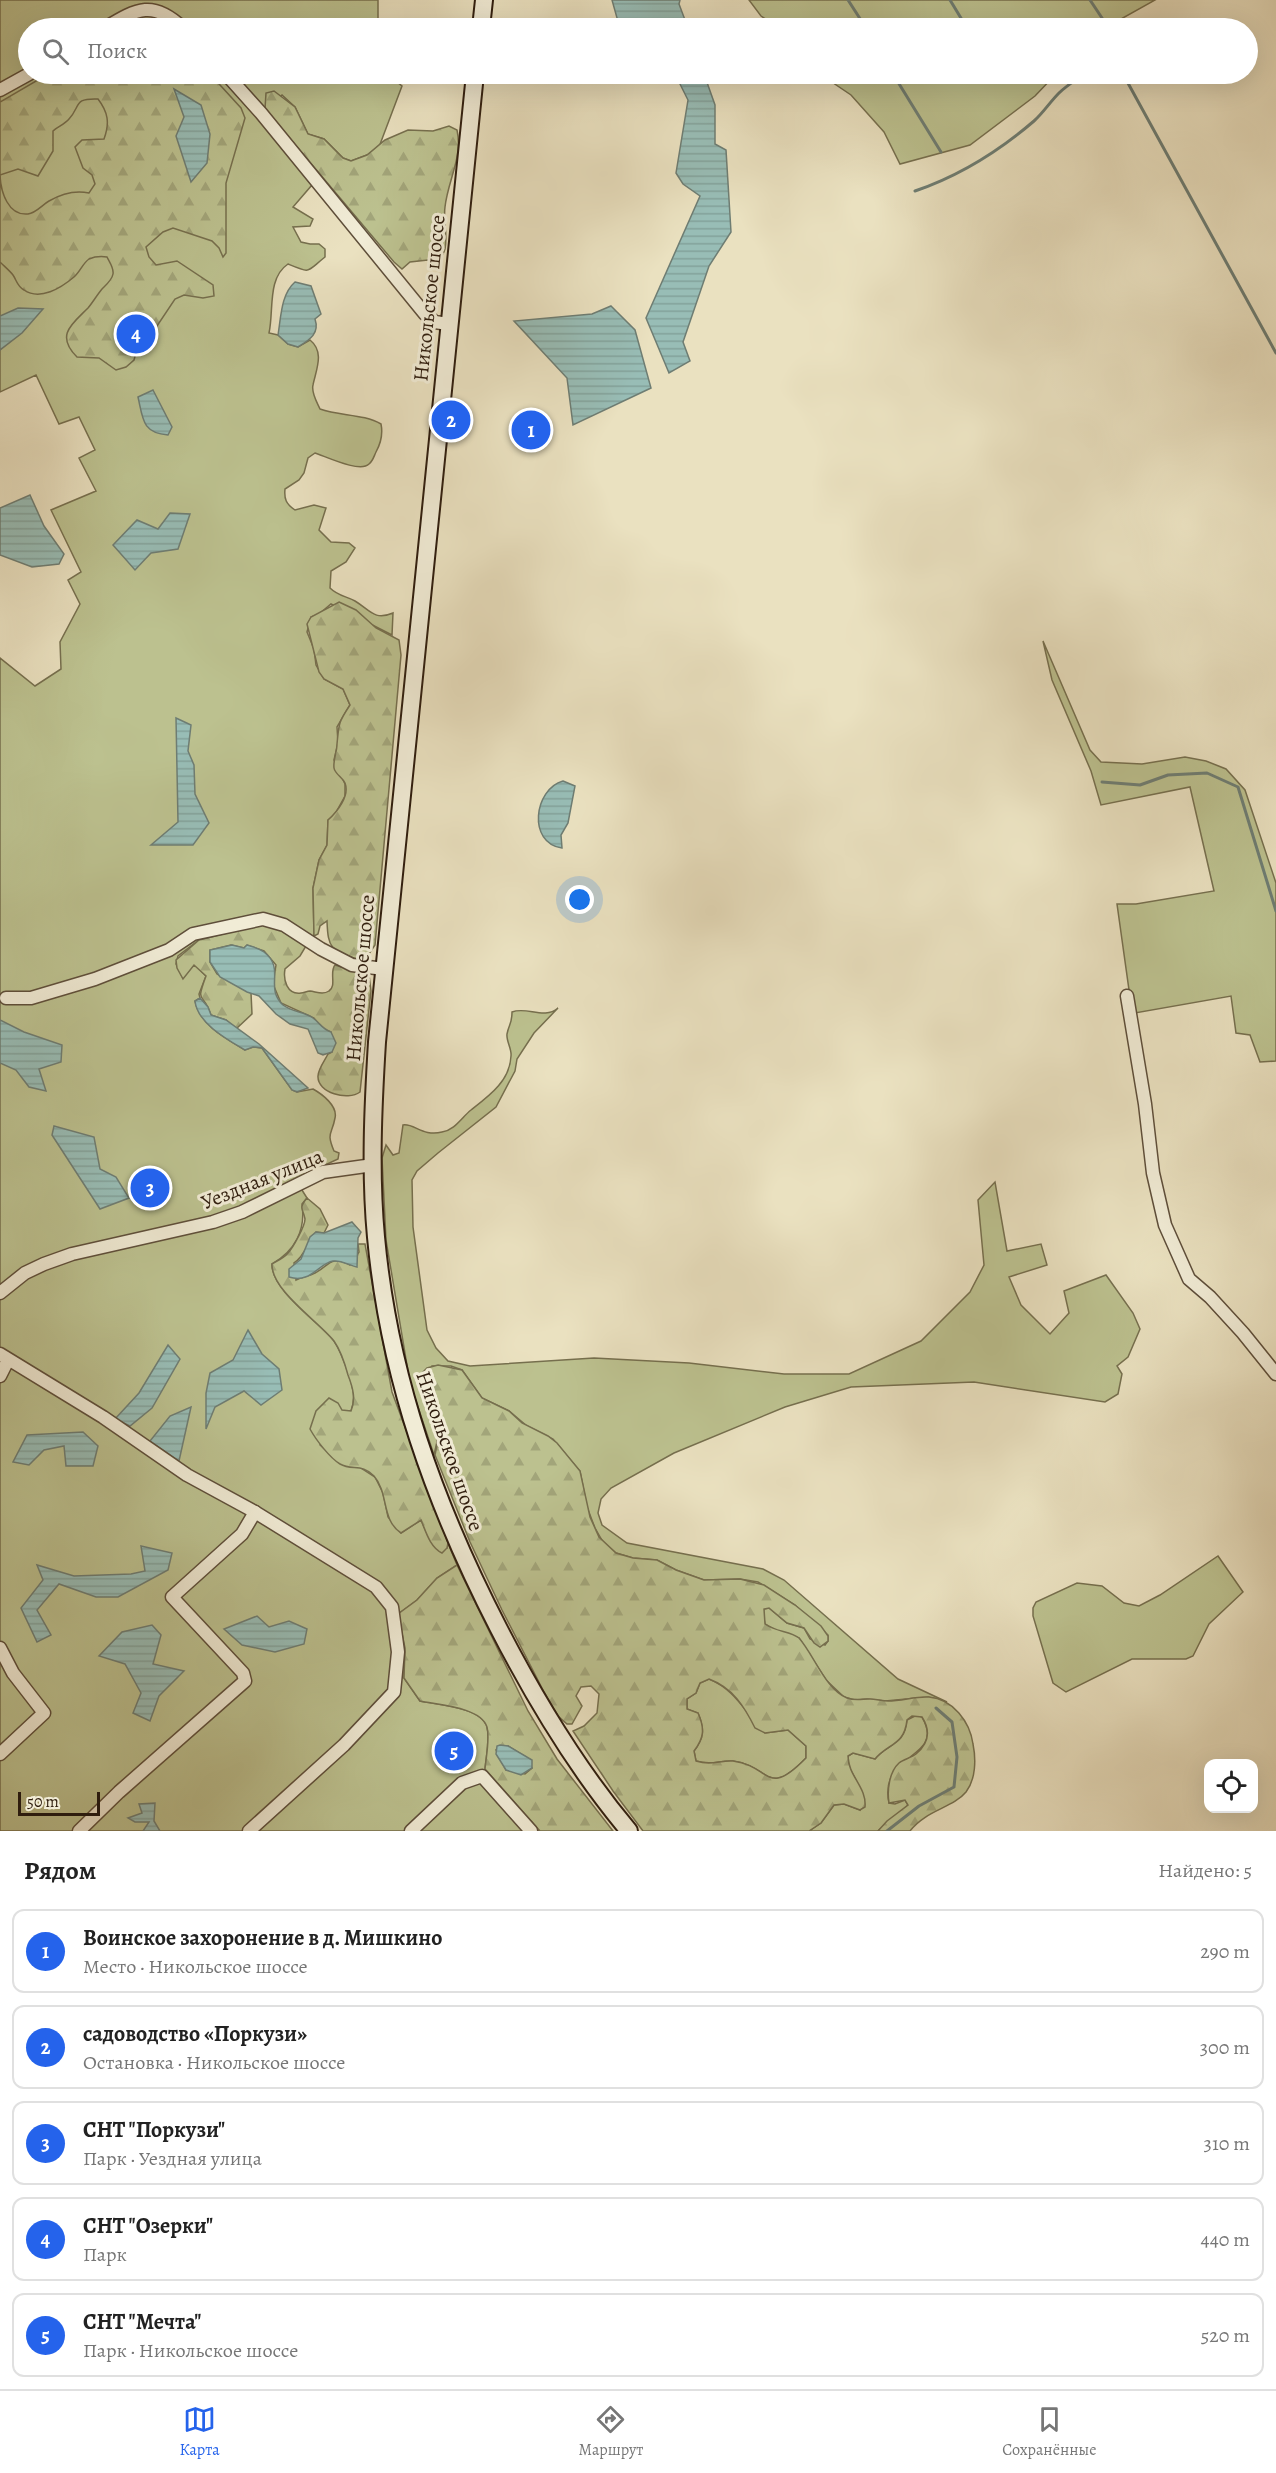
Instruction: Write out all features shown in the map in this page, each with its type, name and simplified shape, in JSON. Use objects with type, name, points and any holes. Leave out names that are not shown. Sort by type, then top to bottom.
[{"type":"main road","points":[[482,18],[484,0]]},
{"type":"main road","name":"Никольское шоссе","points":[[474,84],[377,1042],[373,1165],[376,1238],[385,1308],[401,1387],[433,1483],[450,1525],[486,1604],[532,1692],[581,1769],[629,1831]]},
{"type":"street","points":[[121,18],[136,9],[153,7],[167,12],[173,18]]},
{"type":"street","points":[[0,90],[18,80]]},
{"type":"street","points":[[235,84],[425,314],[435,322],[448,324]]},
{"type":"street","points":[[6,998],[31,998],[95,979],[169,950],[194,934],[263,919],[284,925],[312,940],[321,949],[352,965],[384,969]]},
{"type":"street","points":[[1127,996],[1145,1104],[1152,1173],[1165,1225],[1189,1279],[1210,1297],[1244,1334],[1276,1374]]},
{"type":"street","name":"Уездная улица","points":[[0,1293],[24,1273],[63,1257],[213,1222],[242,1212],[323,1172],[373,1165]]},
{"type":"street","points":[[0,1376],[4,1357],[103,1417],[187,1474],[255,1512],[376,1587],[392,1607],[398,1652],[394,1692],[344,1745],[249,1831]]},
{"type":"street","points":[[79,1831],[119,1792],[245,1681],[243,1673],[172,1597],[242,1534],[255,1512]]},
{"type":"street","points":[[0,1647],[13,1673],[44,1713],[0,1754]]},
{"type":"street","points":[[411,1831],[462,1783],[483,1776],[531,1831]]},
{"type":"green space","points":[[0,0],[378,0],[378,18],[18,18],[18,84],[400,84],[402,86],[379,147],[351,161],[343,158],[324,139],[308,134],[295,107],[282,95],[265,110],[331,188],[322,197],[312,185],[293,207],[313,219],[310,226],[293,227],[301,242],[319,244],[325,249],[325,257],[308,270],[288,264],[281,270],[272,296],[269,333],[278,335],[288,344],[298,347],[310,340],[315,345],[318,361],[313,391],[320,409],[374,421],[381,424],[382,431],[373,458],[365,466],[351,466],[315,453],[308,458],[304,473],[299,480],[285,489],[285,498],[295,510],[314,505],[326,508],[319,530],[331,542],[349,543],[355,548],[346,562],[331,571],[330,588],[377,615],[393,613],[392,635],[331,604],[319,614],[311,617],[307,632],[314,649],[316,665],[324,679],[343,689],[350,705],[337,727],[338,743],[334,760],[345,784],[345,796],[335,814],[328,820],[327,845],[319,860],[313,888],[314,936],[306,946],[243,929],[199,940],[178,956],[176,964],[183,978],[194,964],[206,976],[199,994],[200,998],[195,1001],[202,1017],[214,1030],[245,1050],[253,1047],[262,1048],[292,1090],[297,1092],[313,1089],[325,1097],[334,1109],[335,1118],[330,1137],[334,1151],[339,1153],[338,1159],[295,1179],[307,1198],[302,1204],[300,1231],[293,1246],[272,1264],[274,1274],[287,1295],[334,1341],[352,1384],[354,1398],[351,1411],[342,1411],[320,1445],[334,1458],[349,1466],[358,1466],[375,1477],[383,1493],[388,1517],[401,1533],[421,1520],[430,1540],[447,1548],[448,1543],[457,1565],[437,1578],[417,1600],[398,1614],[405,1648],[404,1678],[420,1701],[468,1711],[483,1720],[487,1727],[488,1737],[485,1769],[540,1831],[0,1831],[0,658],[35,686],[61,669],[60,642],[80,604],[68,580],[81,572],[51,510],[96,491],[79,458],[95,450],[79,417],[59,424],[36,375],[0,392]]},
{"type":"green space","points":[[749,0],[1155,0],[1123,18],[764,18]]},
{"type":"green space","points":[[31,84],[219,84],[241,108],[245,118],[226,183],[226,253],[223,257],[219,248],[212,241],[173,228],[163,232],[146,247],[149,257],[156,265],[177,261],[213,285],[214,296],[203,298],[184,295],[175,299],[157,326],[137,349],[134,360],[126,367],[116,370],[99,358],[77,357],[67,342],[68,330],[109,282],[113,274],[112,265],[107,257],[89,259],[76,275],[63,285],[43,294],[30,293],[22,288],[12,273],[0,262],[0,176],[7,202],[21,214],[34,212],[49,201],[63,195],[73,192],[89,193],[95,184],[92,175],[83,168],[75,147],[82,140],[104,139],[107,118],[104,108],[98,99],[81,101],[67,121],[53,131],[53,151],[38,176],[18,169],[0,175],[0,102]]},
{"type":"green space","points":[[835,84],[1046,84],[1035,96],[970,145],[900,164],[884,132],[851,95]]},
{"type":"green space","points":[[274,91],[295,107],[308,134],[324,139],[343,158],[351,161],[367,155],[385,140],[408,130],[433,131],[449,126],[457,130],[457,159],[445,207],[445,249],[436,265],[428,260],[410,262],[402,269],[394,262],[265,109],[266,93]]},
{"type":"green space","points":[[339,602],[356,610],[376,628],[399,640],[401,655],[375,945],[369,954],[357,959],[333,947],[328,937],[327,921],[320,926],[318,934],[314,936],[313,888],[319,860],[327,845],[328,820],[339,808],[346,793],[345,783],[336,772],[334,765],[340,724],[350,705],[343,689],[324,679],[319,672],[307,624],[311,617]]},
{"type":"green space","points":[[1043,641],[1090,750],[1101,762],[1142,764],[1185,757],[1206,761],[1226,769],[1245,790],[1276,883],[1276,1061],[1260,1062],[1250,1035],[1236,1033],[1231,996],[1135,1013],[1130,997],[1117,904],[1136,904],[1214,891],[1190,787],[1101,805],[1091,771],[1052,680]]},
{"type":"green space","points":[[263,924],[280,928],[306,946],[300,956],[285,969],[285,982],[292,992],[322,993],[329,991],[335,965],[369,975],[371,991],[360,1092],[355,1095],[334,1094],[322,1087],[318,1076],[328,1054],[332,1052],[331,1032],[323,1029],[314,1018],[281,1003],[273,984],[276,965],[264,951],[247,945],[244,948],[231,945],[210,950],[210,962],[217,974],[251,993],[252,1014],[236,1029],[226,1020],[211,1015],[201,997],[206,976],[194,965],[183,979],[177,968],[176,960],[199,940]]},
{"type":"green space","points":[[558,1008],[534,1033],[517,1059],[515,1071],[496,1107],[417,1171],[412,1180],[413,1227],[427,1330],[436,1348],[448,1361],[470,1366],[594,1358],[689,1363],[784,1374],[849,1374],[921,1341],[970,1292],[984,1265],[978,1200],[995,1182],[1007,1251],[1041,1244],[1047,1265],[1009,1277],[1021,1305],[1050,1334],[1069,1313],[1064,1291],[1106,1275],[1133,1313],[1140,1329],[1128,1357],[1117,1366],[1122,1374],[1118,1394],[1105,1402],[974,1382],[851,1387],[785,1407],[674,1453],[611,1488],[601,1499],[598,1513],[602,1525],[627,1543],[763,1569],[784,1580],[898,1679],[947,1702],[928,1697],[885,1701],[855,1700],[844,1697],[826,1680],[799,1638],[777,1631],[765,1624],[764,1609],[769,1608],[787,1623],[804,1628],[810,1639],[825,1645],[828,1635],[795,1605],[758,1582],[740,1579],[704,1580],[657,1560],[633,1558],[616,1553],[603,1542],[595,1528],[587,1507],[580,1471],[553,1439],[527,1426],[509,1411],[482,1398],[462,1370],[451,1366],[432,1366],[432,1408],[437,1412],[441,1424],[434,1455],[410,1383],[386,1240],[382,1158],[386,1145],[393,1155],[399,1153],[403,1125],[429,1133],[447,1131],[497,1087],[510,1065],[511,1053],[507,1034],[512,1012],[547,1013]]},
{"type":"green space","points":[[307,1198],[320,1209],[328,1225],[324,1233],[316,1232],[301,1257],[294,1263],[296,1280],[315,1273],[334,1261],[350,1265],[359,1252],[358,1244],[365,1244],[392,1392],[448,1543],[442,1553],[431,1543],[421,1520],[401,1533],[395,1528],[390,1521],[382,1490],[374,1476],[361,1468],[340,1464],[310,1429],[316,1411],[329,1398],[338,1403],[342,1410],[351,1411],[354,1398],[344,1362],[334,1341],[287,1295],[274,1274],[272,1264],[288,1253],[301,1232],[305,1219],[302,1207]]},
{"type":"green space","points":[[438,1365],[462,1370],[482,1398],[509,1411],[522,1423],[557,1443],[580,1471],[590,1517],[599,1537],[616,1553],[633,1558],[657,1560],[704,1580],[740,1579],[764,1585],[795,1605],[821,1626],[828,1636],[828,1641],[820,1647],[814,1643],[804,1628],[787,1623],[769,1608],[764,1609],[765,1624],[799,1638],[833,1688],[847,1698],[888,1701],[929,1697],[946,1702],[953,1707],[968,1728],[974,1750],[973,1775],[966,1792],[954,1802],[924,1818],[910,1831],[878,1831],[908,1805],[905,1800],[889,1803],[888,1793],[889,1782],[896,1767],[916,1754],[926,1741],[927,1727],[922,1717],[912,1716],[907,1720],[903,1735],[899,1740],[875,1759],[853,1753],[848,1756],[851,1770],[865,1800],[865,1807],[860,1810],[844,1804],[834,1805],[821,1823],[809,1831],[643,1831],[573,1731],[584,1726],[597,1713],[599,1694],[591,1686],[581,1687],[576,1696],[582,1706],[572,1724],[567,1724],[558,1716],[502,1610],[470,1542],[435,1455],[441,1424],[437,1412],[428,1403],[420,1386],[422,1373],[427,1368]],"holes":[[[709,1679],[725,1687],[737,1699],[755,1728],[765,1733],[788,1730],[806,1746],[806,1758],[793,1770],[775,1778],[733,1761],[707,1763],[696,1761],[694,1751],[702,1737],[702,1724],[698,1713],[687,1709],[687,1699],[696,1693],[700,1683]]]},
{"type":"green space","points":[[1218,1556],[1243,1592],[1209,1624],[1193,1656],[1186,1659],[1132,1659],[1066,1692],[1053,1683],[1033,1616],[1036,1602],[1077,1583],[1102,1586],[1124,1603],[1139,1606],[1160,1595]]},
{"type":"green space","points":[[457,1565],[528,1711],[557,1759],[613,1831],[540,1831],[485,1769],[488,1737],[487,1727],[483,1720],[468,1711],[420,1701],[404,1678],[405,1648],[398,1614],[417,1600],[437,1578]],"holes":[[[508,1746],[526,1757],[532,1768],[525,1774],[506,1770],[496,1750]]]},
{"type":"green space","points":[[709,1679],[733,1695],[765,1733],[788,1730],[806,1746],[806,1758],[793,1770],[775,1778],[733,1761],[707,1763],[696,1761],[694,1751],[702,1737],[702,1724],[698,1713],[687,1709],[687,1699],[696,1693],[700,1683]]},
{"type":"green space","points":[[917,1715],[922,1717],[927,1731],[926,1741],[920,1749],[901,1764],[893,1774],[888,1786],[889,1803],[895,1804],[905,1800],[908,1805],[905,1809],[878,1831],[809,1831],[821,1823],[834,1805],[844,1804],[860,1810],[857,1782],[849,1767],[848,1756],[853,1753],[875,1759],[899,1740],[906,1728],[907,1720]]},
{"type":"water","points":[[612,0],[680,0],[679,4],[684,18],[617,18]]},
{"type":"water","points":[[680,84],[708,84],[715,105],[715,144],[726,150],[731,232],[709,266],[683,342],[690,361],[669,373],[646,318],[700,196],[683,184],[676,173],[688,100]]},
{"type":"water","points":[[174,89],[201,105],[210,134],[207,163],[191,182],[176,136],[184,117]]},
{"type":"water","points":[[295,282],[311,286],[321,314],[315,319],[315,333],[298,347],[288,344],[278,335],[284,299]]},
{"type":"water","points":[[611,306],[635,330],[651,388],[573,425],[567,378],[514,321],[592,314]]},
{"type":"water","points":[[18,308],[43,309],[22,333],[0,350],[0,316]]},
{"type":"water","points":[[153,390],[172,427],[168,435],[159,434],[148,428],[143,418],[138,397]]},
{"type":"water","points":[[30,495],[44,526],[64,554],[59,564],[32,567],[0,555],[0,508]]},
{"type":"water","points":[[170,513],[190,514],[178,549],[151,553],[135,570],[113,545],[137,520],[158,529]]},
{"type":"water","points":[[176,718],[191,725],[188,751],[194,765],[195,794],[209,823],[193,845],[151,845],[178,822]]},
{"type":"water","points":[[563,781],[575,786],[568,823],[561,835],[562,848],[551,844],[543,837],[539,827],[539,816],[546,794],[553,786]]},
{"type":"water","points":[[232,945],[244,948],[247,945],[256,948],[270,958],[274,965],[274,985],[278,998],[283,1005],[310,1016],[331,1032],[336,1043],[332,1052],[323,1055],[318,1053],[308,1029],[290,1024],[276,1014],[259,996],[220,977],[210,962],[210,950]]},
{"type":"water","points":[[200,998],[208,1007],[211,1015],[226,1020],[259,1044],[308,1088],[297,1092],[292,1090],[262,1048],[253,1047],[245,1050],[214,1030],[201,1017],[197,1009],[195,1001]]},
{"type":"water","points":[[0,1020],[24,1032],[62,1045],[61,1062],[39,1069],[46,1091],[29,1087],[16,1070],[0,1063]]},
{"type":"water","points":[[54,1126],[94,1137],[100,1169],[116,1177],[129,1198],[100,1209],[52,1135]]},
{"type":"water","points":[[352,1222],[361,1232],[358,1238],[357,1267],[333,1261],[309,1276],[289,1277],[289,1269],[301,1259],[310,1237],[316,1232],[324,1233]]},
{"type":"water","points":[[248,1330],[262,1354],[279,1369],[282,1390],[261,1405],[244,1391],[215,1407],[206,1429],[206,1393],[210,1373],[233,1360]]},
{"type":"water","points":[[168,1345],[180,1359],[152,1408],[130,1426],[115,1419],[139,1393]]},
{"type":"water","points":[[191,1407],[179,1461],[150,1441],[170,1416]]},
{"type":"water","points":[[83,1432],[98,1446],[93,1466],[66,1466],[64,1446],[44,1450],[29,1465],[13,1462],[27,1435]]},
{"type":"water","points":[[141,1546],[172,1553],[168,1570],[118,1597],[96,1597],[59,1584],[37,1610],[51,1635],[37,1642],[21,1608],[43,1580],[37,1565],[74,1576],[131,1574],[145,1571]]},
{"type":"water","points":[[257,1616],[269,1627],[289,1621],[307,1629],[304,1644],[275,1652],[242,1645],[224,1629]]},
{"type":"water","points":[[152,1625],[161,1635],[153,1664],[184,1671],[159,1696],[150,1721],[133,1713],[141,1693],[125,1664],[99,1656],[122,1632]]},
{"type":"water","points":[[497,1746],[508,1746],[532,1760],[532,1768],[521,1775],[506,1770],[496,1754]]},
{"type":"water","points":[[155,1803],[154,1821],[160,1831],[143,1831],[149,1822],[135,1822],[128,1818],[142,1813],[139,1804]]},
{"type":"waterway","points":[[848,0],[860,18]]},
{"type":"waterway","points":[[950,0],[961,18]]},
{"type":"waterway","points":[[1090,0],[1102,18]]},
{"type":"waterway","points":[[899,84],[941,152]]},
{"type":"waterway","points":[[915,191],[947,178],[993,152],[1034,121],[1069,84]]},
{"type":"waterway","points":[[1128,84],[1276,353]]},
{"type":"waterway","points":[[1102,782],[1140,785],[1168,775],[1207,773],[1238,787],[1276,911]]},
{"type":"waterway","points":[[887,1831],[919,1806],[954,1787],[957,1757],[952,1722],[936,1708]]},
{"type":"place","name":"СНТ \"Озерки\"","points":[[136,334]]},
{"type":"place","name":"садоводство «Поркузи»","points":[[451,420]]},
{"type":"place","name":"Воинское захоронение в д. Мишкино","points":[[531,430]]},
{"type":"place","name":"СНТ \"Поркузи\"","points":[[150,1188]]},
{"type":"place","name":"СНТ \"Мечта\"","points":[[454,1751]]}]
